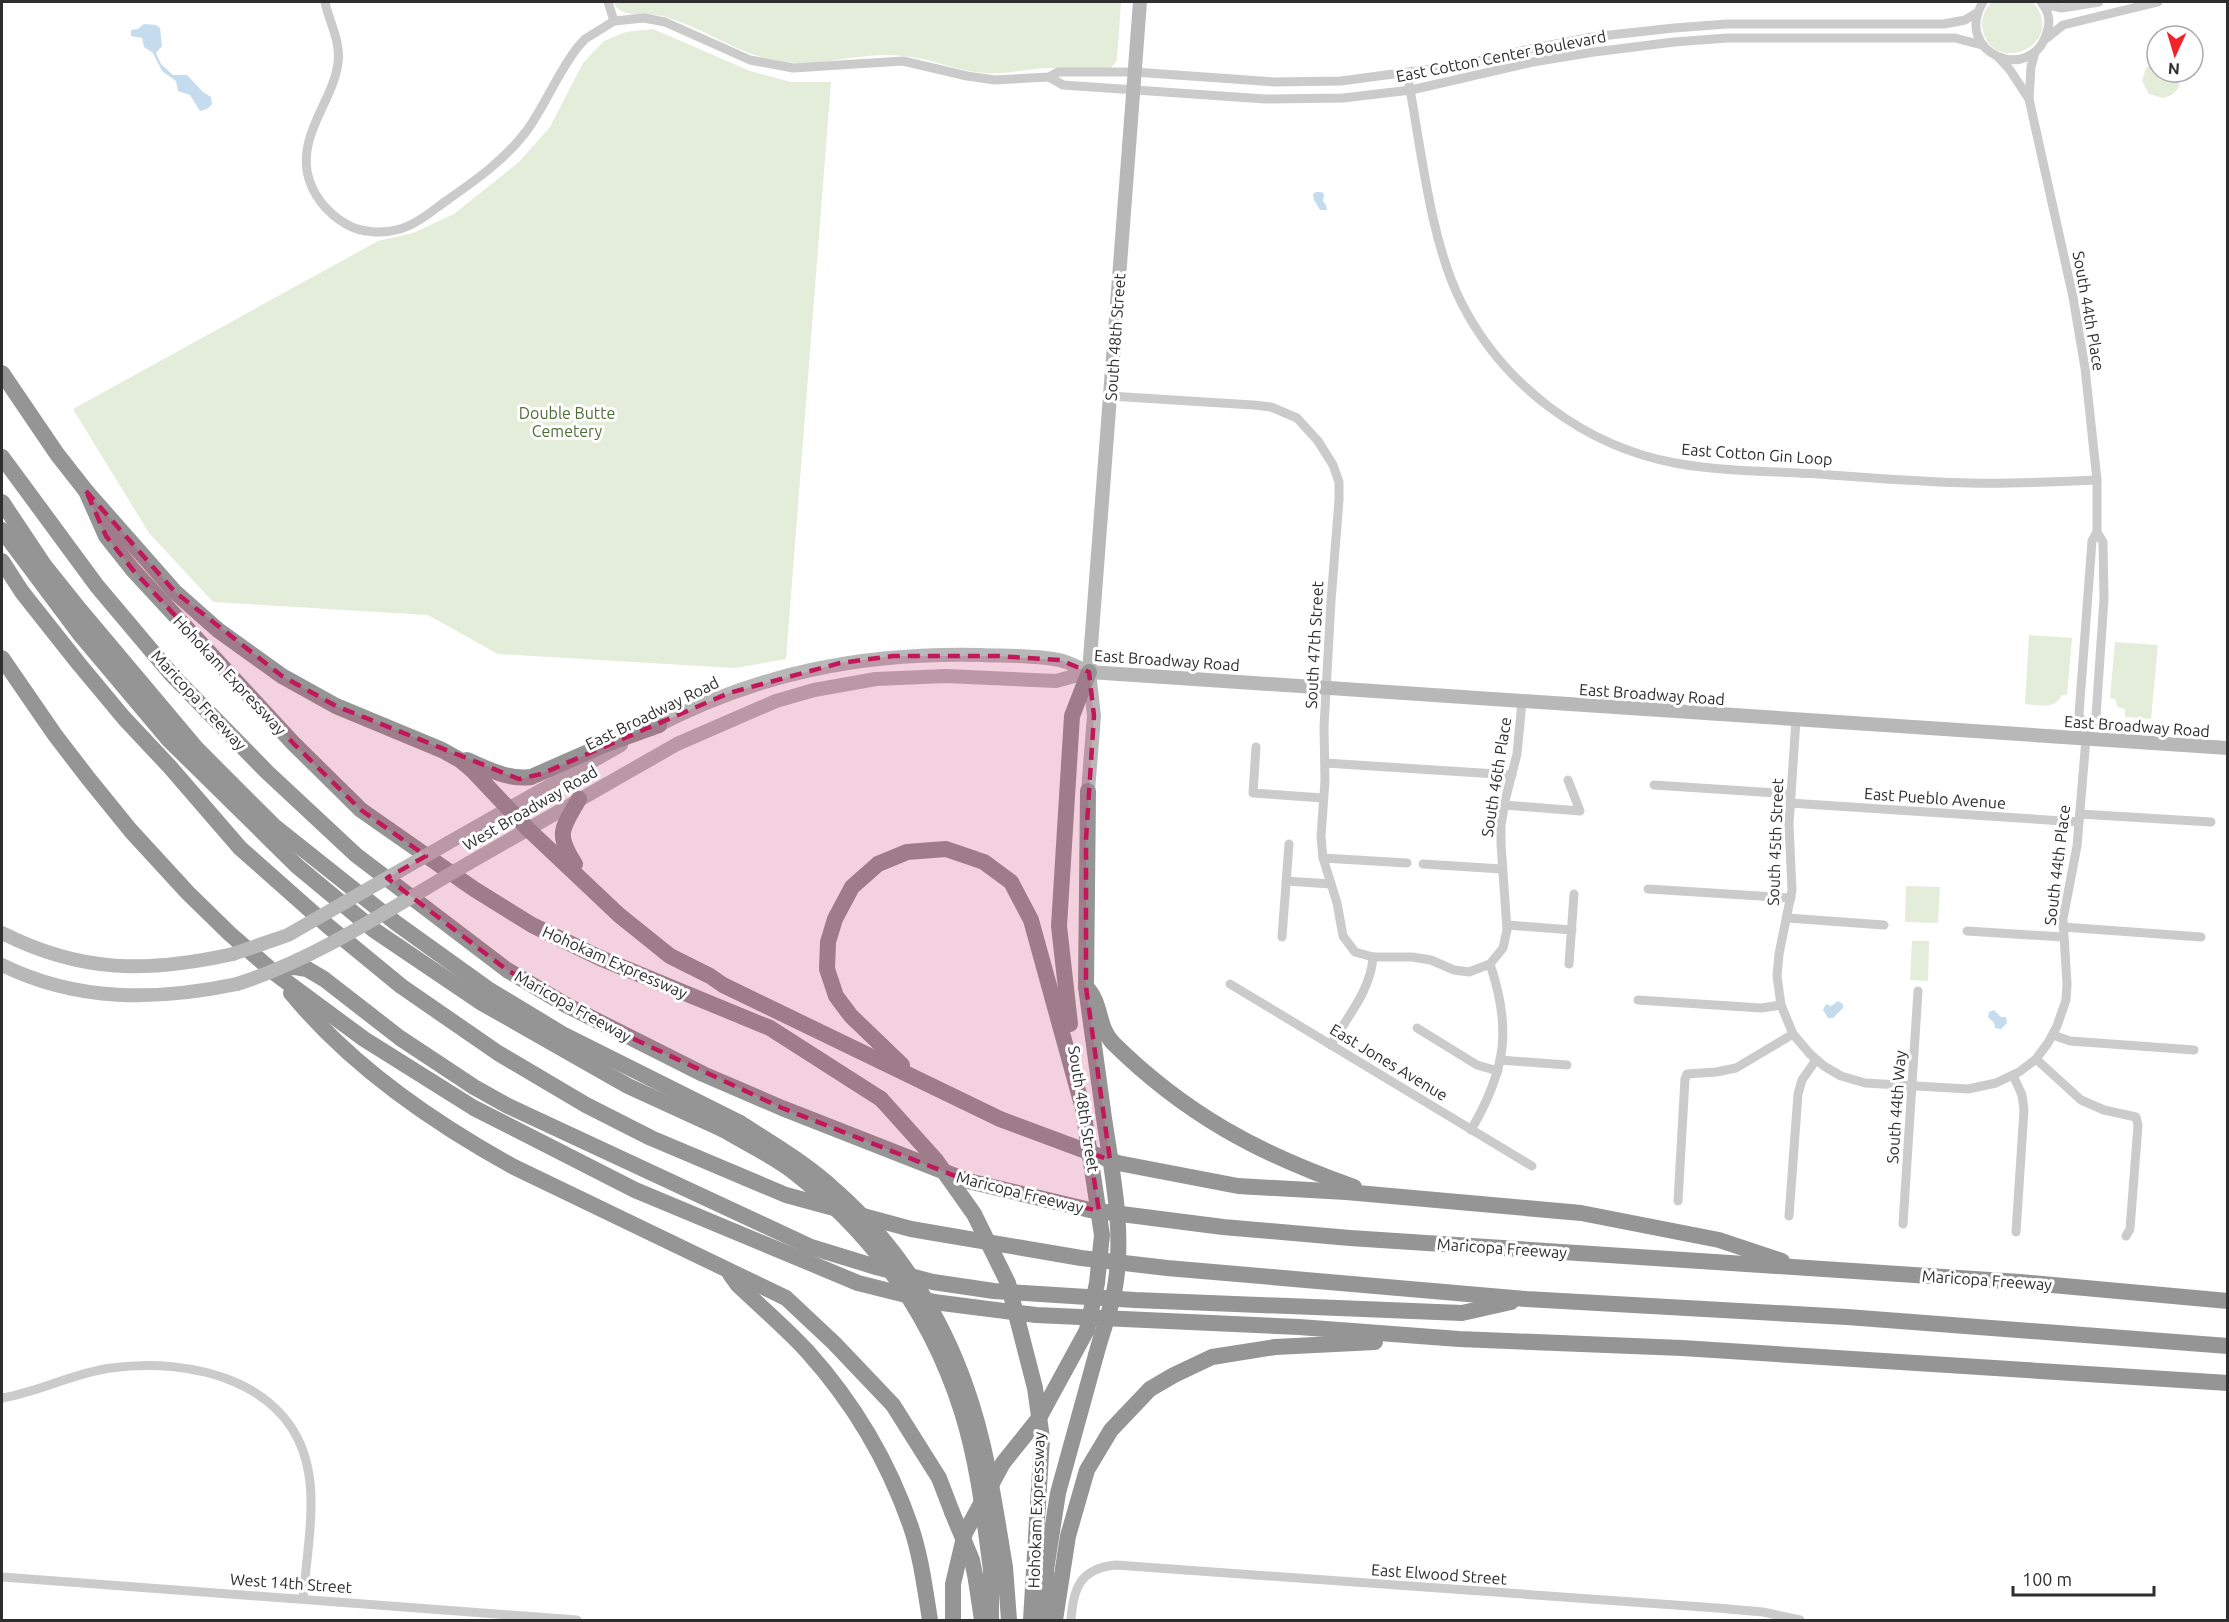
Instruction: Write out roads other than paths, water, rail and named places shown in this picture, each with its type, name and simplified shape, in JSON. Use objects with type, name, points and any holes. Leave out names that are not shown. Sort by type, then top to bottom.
[{"type":"highway","name":"Hohokam Expressway","points":[[2,373],[57,454],[86,491],[106,536],[133,570],[292,743],[361,810],[474,889],[532,926],[600,958],[770,1028],[881,1099],[934,1159],[974,1214],[1008,1283],[1035,1388],[1042,1438],[1031,1620]]},
{"type":"highway","name":"Maricopa Freeway","points":[[2,457],[97,586],[172,675],[275,780],[356,855],[507,970],[566,1005],[703,1074],[782,1108],[968,1181],[1090,1210],[1168,1221],[1350,1238],[2020,1282],[2228,1301]]},
{"type":"highway","points":[[86,491],[175,592],[218,630],[254,657],[282,676],[336,706],[502,775],[519,779],[541,774],[583,754],[659,725]]},
{"type":"highway","points":[[2,501],[45,565],[80,610],[196,748],[274,826],[396,923],[488,989],[564,1035],[732,1127],[794,1172],[857,1227],[899,1279],[937,1346],[962,1412],[978,1482],[991,1569],[992,1620]]},
{"type":"highway","points":[[2,530],[79,633],[169,740],[297,866],[374,930],[482,1003],[628,1086],[732,1127],[788,1153],[836,1191],[902,1263],[943,1331],[968,1390],[986,1457],[1005,1567],[1009,1620]]},
{"type":"highway","points":[[2,561],[22,592],[79,664],[240,848],[328,926],[401,986],[498,1053],[586,1105],[651,1138],[786,1195],[911,1229],[1081,1258],[1167,1268],[1526,1299],[1847,1317],[2228,1346]]},
{"type":"highway","points":[[2,658],[54,735],[131,831],[230,934],[364,1039],[474,1108],[635,1190],[858,1283],[934,1302],[1036,1315],[1299,1327],[1459,1339],[1682,1348],[2228,1383]]},
{"type":"highway","name":"South 48th Street","points":[[953,1620],[953,1584],[965,1533],[1004,1463],[1039,1419],[1087,1330],[1097,1283],[1102,1235],[1065,987],[1059,926],[1072,716],[1089,672]]},
{"type":"highway","points":[[442,750],[473,771],[528,829],[619,915],[670,956],[723,985],[999,1119],[1118,1163],[1238,1186],[1379,1195],[1581,1213],[1719,1240],[1805,1269]]},
{"type":"highway","name":"South 48th Street","points":[[1046,1620],[1046,1570],[1056,1502],[1115,1287],[1118,1239],[1114,1188],[1086,987],[1088,790]]},
{"type":"highway","points":[[579,799],[563,827],[562,837],[564,847],[588,885]]},
{"type":"highway","points":[[917,1078],[851,1016],[836,996],[827,969],[828,942],[835,919],[852,886],[878,864],[907,852],[946,849],[984,862],[1011,882],[1031,920],[1083,1109]]},
{"type":"highway","points":[[280,971],[295,967],[308,969],[400,1038],[474,1087],[508,1106],[811,1246],[876,1268],[933,1282],[1004,1291],[1271,1306],[1462,1313],[1526,1299]]},
{"type":"highway","points":[[280,971],[313,1020],[370,1071],[471,1143],[514,1167],[786,1298],[893,1405],[939,1478],[972,1560],[982,1620]]},
{"type":"highway","points":[[1086,987],[1095,995],[1104,1030],[1112,1042],[1170,1094],[1191,1109],[1221,1129],[1300,1167],[1379,1195]]},
{"type":"highway","points":[[729,1271],[738,1285],[807,1351],[852,1408],[884,1462],[911,1527],[921,1566],[930,1620]]},
{"type":"highway","points":[[1055,1620],[1068,1536],[1087,1470],[1111,1430],[1150,1389],[1212,1357],[1275,1347],[1459,1339]]},
{"type":"main road","name":"South 48th Street","points":[[1088,790],[1094,716],[1089,672],[1140,2]]},
{"type":"main road","name":"East Broadway Road","points":[[2,933],[43,951],[75,961],[107,966],[171,965],[232,954],[288,935],[659,725],[729,693],[766,681],[840,663],[893,656],[946,654],[1060,660],[1089,672],[2228,748]]},
{"type":"main road","name":"West Broadway Road","points":[[2,964],[50,985],[123,997],[175,994],[237,984],[280,971],[677,744],[776,701],[814,690],[876,679],[946,676],[1056,681],[1089,672]]},
{"type":"street","points":[[325,2],[337,41],[338,64],[310,136],[307,171],[320,201],[333,215],[351,227],[376,232],[399,229],[424,217],[505,156],[527,131],[577,48],[585,39],[614,21],[644,18],[665,22],[742,57],[786,67],[811,68],[865,62],[903,61],[981,79],[1049,77]]},
{"type":"street","points":[[608,2],[614,21]]},
{"type":"street","points":[[1982,45],[1976,28],[1978,12],[1983,2]]},
{"type":"street","points":[[2042,3],[2062,8],[2099,2]]},
{"type":"street","points":[[1999,58],[2020,59],[2035,52],[2045,40],[2063,26],[2158,2]]},
{"type":"street","points":[[2042,3],[2049,21],[2045,40]]},
{"type":"street","name":"East Cotton Center Boulevard","points":[[1978,12],[1953,23],[1727,24],[1664,29],[1592,37],[1407,74],[1341,81],[1301,83],[1134,72],[1058,72],[1049,77],[1062,85],[1288,100],[1343,98],[1411,90],[1533,62],[1594,52],[1701,40],[1956,38],[1982,45],[1999,58]]},
{"type":"street","points":[[1814,38],[1828,30],[1875,31],[1897,25]]},
{"type":"street","name":"South 44th Place","points":[[2035,52],[2030,69],[2029,99],[2073,297],[2087,380],[2097,480],[2097,532],[2092,541],[2079,711],[2086,739]]},
{"type":"street","name":"South 44th Place","points":[[1999,58],[2029,99]]},
{"type":"street","name":"East Cotton Gin Loop","points":[[1407,74],[1439,235],[1449,272],[1461,301],[1477,331],[1513,375],[1555,412],[1584,431],[1616,446],[1659,459],[1695,466],[1973,483],[2097,480]]},
{"type":"street","name":"South 47th Street","points":[[1110,396],[1271,407],[1297,418],[1318,441],[1333,465],[1339,482],[1339,500],[1330,602],[1328,688],[1324,727],[1325,763],[1320,829],[1323,858],[1345,940],[1359,955],[1373,957]]},
{"type":"street","name":"South 44th Place","points":[[1912,1087],[1968,1089],[1986,1086],[2013,1075],[2036,1059],[2053,1035],[2061,1016],[2067,992],[2063,932],[2066,900],[2075,855],[2086,739],[2096,716],[2103,611],[2103,542],[2097,532]]},
{"type":"street","name":"South 46th Place","points":[[1490,964],[1505,944],[1507,925],[1500,844],[1504,805],[1519,743],[1522,702]]},
{"type":"street","name":"South 45th Street","points":[[1796,720],[1790,799],[1791,898],[1777,969],[1781,1005],[1793,1034],[1816,1060],[1832,1071],[1856,1081],[1912,1087]]},
{"type":"street","points":[[1256,747],[1252,793],[1323,798]]},
{"type":"street","points":[[1325,763],[1512,775]]},
{"type":"street","points":[[1504,805],[1580,811],[1568,780]]},
{"type":"street","name":"East Pueblo Avenue","points":[[1654,785],[1790,799],[2079,818],[2211,822]]},
{"type":"street","points":[[1282,937],[1289,844]]},
{"type":"street","points":[[1323,858],[1407,863]]},
{"type":"street","points":[[1423,864],[1502,869]]},
{"type":"street","points":[[1286,881],[1331,884]]},
{"type":"street","points":[[1648,889],[1791,898]]},
{"type":"street","points":[[1569,964],[1574,894]]},
{"type":"street","points":[[1787,918],[1884,925]]},
{"type":"street","points":[[1507,925],[1572,930]]},
{"type":"street","points":[[1966,931],[2201,937]]},
{"type":"street","points":[[1331,1045],[1367,985],[1372,972],[1373,957],[1419,958],[1464,972],[1490,964],[1502,1011],[1503,1035],[1498,1071],[1488,1099],[1471,1130]]},
{"type":"street","name":"East Jones Avenue","points":[[1230,984],[1532,1166]]},
{"type":"street","name":"South 44th Way","points":[[1903,1224],[1918,991]]},
{"type":"street","points":[[1638,1000],[1761,1008],[1781,1005]]},
{"type":"street","points":[[1417,1029],[1477,1065],[1498,1071]]},
{"type":"street","points":[[1678,1201],[1687,1074],[1736,1068],[1793,1034]]},
{"type":"street","points":[[2053,1035],[2070,1041],[2194,1050]]},
{"type":"street","points":[[2036,1059],[2073,1094],[2088,1104],[2136,1117],[2138,1125],[2130,1229],[2126,1236]]},
{"type":"street","points":[[1500,1060],[1568,1065]]},
{"type":"street","points":[[1789,1216],[1798,1094],[1802,1080],[1816,1060]]},
{"type":"street","points":[[2013,1075],[2024,1103],[2016,1232]]},
{"type":"street","points":[[2,1398],[110,1368],[138,1366],[178,1367],[221,1376],[243,1385],[274,1407],[297,1440],[305,1457],[310,1476],[311,1496],[303,1598]]},
{"type":"street","name":"East Elwood Street","points":[[1071,1620],[1073,1597],[1081,1581],[1100,1568],[1116,1565],[1717,1608],[1763,1612],[1800,1620]]},
{"type":"street","name":"West 14th Street","points":[[2,1577],[303,1598],[538,1619],[577,1620]]},
{"type":"water","points":[[144,24],[156,25],[160,28],[162,46],[156,53],[161,64],[173,75],[187,75],[211,97],[212,104],[207,109],[200,111],[190,95],[178,91],[176,81],[162,71],[153,53],[144,47],[142,38],[131,36],[131,30],[138,29]]},
{"type":"water","points":[[1316,192],[1324,194],[1323,201],[1327,210],[1320,210],[1314,200],[1313,194]]},
{"type":"water","points":[[1838,1001],[1843,1004],[1843,1008],[1833,1018],[1828,1018],[1823,1010],[1826,1004],[1831,1006]]},
{"type":"water","points":[[1994,1010],[2001,1017],[2006,1017],[2007,1023],[2001,1029],[1995,1028],[1994,1023],[1988,1017],[1989,1012]]},
{"type":"park label","name":"Double Butte Cemetery","points":[[567,422]]}]
